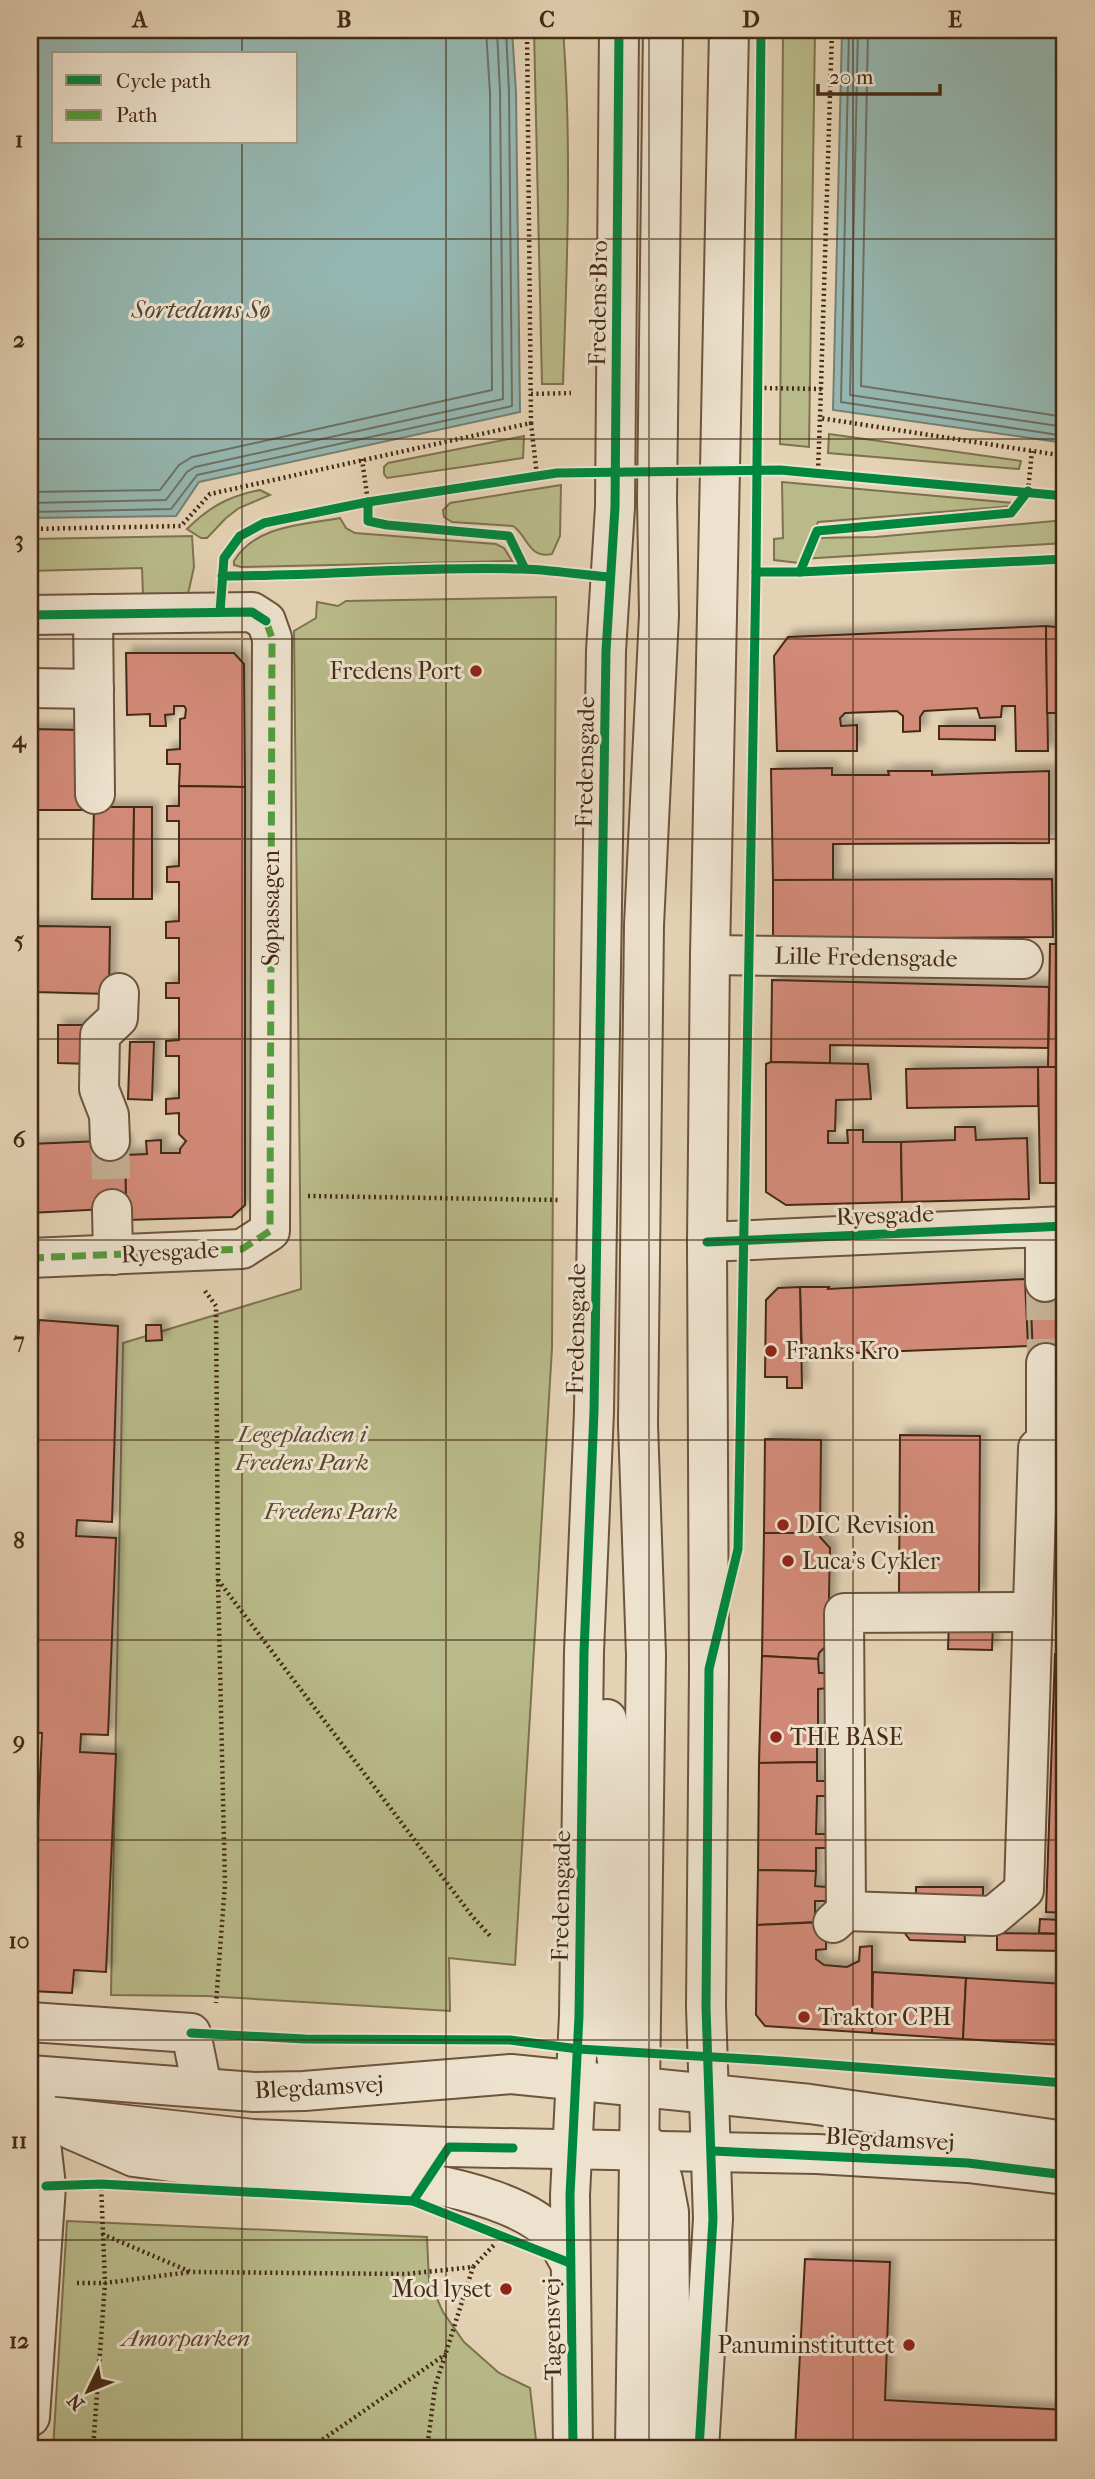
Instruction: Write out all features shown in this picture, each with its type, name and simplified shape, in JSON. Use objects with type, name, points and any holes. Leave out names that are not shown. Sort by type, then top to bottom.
[{"type":"street","name":"Fredens Bro","points":[[610,577],[615,507],[619,30]]},
{"type":"street","points":[[635,2449],[646,1655],[638,1424],[645,911],[659,615],[657,499],[663,30]]},
{"type":"street","points":[[699,2449],[713,2219],[713,2151],[706,2007],[710,955],[739,400],[729,30]]},
{"type":"street","name":"Fredensgade","points":[[575,2081],[579,2016],[584,1652],[594,1411],[610,577]]},
{"type":"street","name":"Søpassagen","points":[[93,614],[252,611],[266,621],[272,638],[270,1196]]},
{"type":"street","points":[[30,615],[93,614],[94,794]]},
{"type":"street","points":[[30,688],[94,689]]},
{"type":"street","name":"Lille Fredensgade","points":[[710,955],[1023,959]]},
{"type":"street","points":[[110,1141],[109,1115],[99,1089],[100,1035],[118,1018],[119,993]]},
{"type":"street","name":"Ryesgade","points":[[30,1258],[242,1249],[270,1231],[270,1196]]},
{"type":"street","points":[[112,1209],[113,1255]]},
{"type":"street","points":[[1045,1282],[1055,1226]]},
{"type":"street","name":"Ryesgade","points":[[707,1242],[1055,1226]]},
{"type":"street","points":[[1044,1600],[844,1613],[840,1917],[993,1916],[1024,1891],[1044,1600],[1038,1448],[1056,1447],[1046,1363]]},
{"type":"street","points":[[594,1411],[610,1786],[609,2014],[617,2060],[663,2180],[668,2212],[670,2309],[666,2449]]},
{"type":"street","points":[[30,2022],[191,2033],[202,2087]]},
{"type":"street","name":"Blegdamsvej","points":[[31,2075],[254,2092],[304,2091],[511,2074],[575,2081]]},
{"type":"street","points":[[30,2417],[38,2185],[31,2075]]},
{"type":"street","points":[[575,2081],[607,2105],[640,2118]]},
{"type":"street","name":"Tagensvej","points":[[573,2449],[570,2263],[571,2149],[575,2081]]},
{"type":"street","name":"Blegdamsvej","points":[[34,2114],[253,2139],[571,2149],[640,2118],[710,2095],[810,2104],[1065,2141]]},
{"type":"street","points":[[34,2114],[134,2157],[215,2168],[449,2187],[533,2218],[554,2235],[570,2263]]},
{"type":"street","name":"Blegdamsvej","points":[[640,2118],[713,2151],[968,2162],[1065,2175]]},
{"type":"path","points":[[524,478],[542,475],[531,423],[527,30]]},
{"type":"path","points":[[818,471],[832,30]]},
{"type":"path","points":[[758,374],[758,387]]},
{"type":"path","points":[[739,400],[758,387],[821,389]]},
{"type":"path","points":[[531,394],[571,393]]},
{"type":"path","points":[[820,418],[1065,456]]},
{"type":"path","points":[[30,528],[181,526],[210,494],[362,458],[531,423]]},
{"type":"path","points":[[1019,502],[1028,491],[1032,451]]},
{"type":"path","points":[[362,458],[368,507]]},
{"type":"path","points":[[805,471],[831,473]]},
{"type":"path","points":[[1015,490],[1040,492]]},
{"type":"path","points":[[355,505],[368,507],[381,500]]},
{"type":"path","points":[[270,1196],[598,1201]]},
{"type":"path","points":[[178,1252],[216,1306],[218,1580],[225,1884],[215,2017],[191,2033]]},
{"type":"path","points":[[218,1580],[472,1916],[492,1938]]},
{"type":"path","points":[[93,2449],[105,2283],[101,2183]]},
{"type":"path","points":[[38,2185],[115,2184]]},
{"type":"path","points":[[102,2234],[191,2272]]},
{"type":"path","points":[[427,2449],[435,2387],[473,2267],[494,2245]]},
{"type":"path","points":[[34,2286],[105,2283],[191,2272],[406,2274],[473,2267]]},
{"type":"path","points":[[309,2449],[447,2354]]},
{"type":"green space","points":[[534,30],[563,30],[568,162],[563,384],[542,384]]},
{"type":"green space","points":[[783,30],[815,30],[809,447],[780,444]]},
{"type":"green space","points":[[829,434],[1021,461],[1019,469],[828,453]]},
{"type":"green space","points":[[524,436],[523,458],[387,478],[384,474],[384,467],[388,463]]},
{"type":"green space","points":[[782,482],[1013,503],[1014,506],[818,522],[811,538],[875,537],[1065,520],[1065,543],[801,559],[799,563],[774,560],[774,539],[783,538]]},
{"type":"green space","points":[[561,485],[560,536],[552,554],[544,555],[533,550],[513,526],[452,522],[444,517],[443,510],[450,503]]},
{"type":"green space","points":[[260,490],[270,495],[239,508],[207,538],[201,538],[187,529],[203,514],[220,504]]},
{"type":"green space","points":[[340,518],[346,528],[355,533],[496,544],[504,548],[512,561],[241,567],[234,565],[243,549],[267,533]]},
{"type":"green space","points":[[192,536],[194,567],[188,594],[143,594],[142,568],[30,571],[30,539]]},
{"type":"green space","name":"Fredens Park","points":[[556,597],[552,1348],[515,1965],[449,1958],[450,2011],[207,1996],[111,1995],[123,1343],[301,1289],[294,631],[316,618],[317,602],[338,606],[346,601]]},
{"type":"green space","name":"Amorparken","points":[[67,2221],[427,2237],[429,2281],[443,2312],[464,2342],[499,2373],[530,2388],[537,2449],[53,2449]]},
{"type":"water","name":"Sortedams Sø","points":[[30,30],[512,30],[516,92],[520,412],[199,482],[176,516],[30,518]]},
{"type":"water","points":[[842,30],[1065,30],[1065,443],[833,410]]},
{"type":"building","points":[[1046,626],[1048,751],[1016,751],[1015,706],[1002,706],[1001,717],[980,718],[977,708],[924,711],[920,717],[920,731],[903,732],[903,716],[897,711],[845,713],[840,718],[841,726],[857,725],[857,751],[777,751],[774,656],[788,637]]},
{"type":"building","points":[[1046,626],[1065,628],[1065,713],[1047,713]]},
{"type":"building","points":[[126,653],[234,653],[244,664],[245,787],[179,786],[180,764],[167,764],[167,750],[180,749],[180,719],[185,718],[186,709],[184,706],[174,706],[174,714],[165,715],[166,726],[150,726],[150,714],[127,715]]},
{"type":"building","points":[[939,726],[995,726],[995,740],[939,739]]},
{"type":"building","points":[[30,729],[83,730],[82,810],[30,810]]},
{"type":"building","points":[[832,768],[832,775],[889,775],[888,771],[932,771],[932,775],[1049,771],[1049,843],[833,844],[833,880],[773,880],[771,769]]},
{"type":"building","points":[[179,786],[245,787],[245,1205],[232,1217],[126,1220],[125,1155],[147,1154],[146,1141],[161,1140],[161,1153],[180,1153],[186,1141],[179,1134],[179,1113],[166,1114],[166,1099],[179,1098],[179,1056],[166,1056],[166,1041],[179,1040],[179,998],[166,998],[166,983],[179,983],[179,938],[166,938],[166,922],[179,921],[179,882],[167,882],[167,867],[179,866],[179,821],[167,821],[167,806],[179,806]]},
{"type":"building","points":[[94,807],[134,807],[133,899],[92,899]]},
{"type":"building","points":[[134,807],[152,807],[152,899],[133,899]]},
{"type":"building","points":[[1052,879],[1053,937],[773,939],[773,880]]},
{"type":"building","points":[[30,926],[36,926],[34,992],[30,992]]},
{"type":"building","points":[[36,926],[110,927],[109,994],[34,992]]},
{"type":"building","points":[[1050,944],[1065,944],[1065,1067],[1048,1067]]},
{"type":"building","points":[[772,980],[1049,987],[1048,1048],[830,1045],[830,1063],[771,1062]]},
{"type":"building","points":[[58,1025],[92,1025],[91,1064],[58,1063]]},
{"type":"building","points":[[130,1042],[154,1042],[152,1100],[128,1099]]},
{"type":"building","points":[[766,1064],[868,1064],[871,1099],[836,1100],[835,1131],[828,1131],[828,1143],[848,1143],[847,1130],[863,1130],[863,1142],[901,1142],[902,1202],[786,1205],[766,1192]]},
{"type":"building","points":[[1038,1067],[1065,1067],[1065,1183],[1040,1183]]},
{"type":"building","points":[[1038,1067],[1038,1106],[907,1108],[906,1069]]},
{"type":"building","points":[[955,1127],[975,1127],[976,1140],[1027,1138],[1029,1199],[902,1202],[901,1142],[955,1140]]},
{"type":"building","points":[[125,1140],[126,1208],[30,1213],[30,1144]]},
{"type":"building","points":[[1025,1279],[1028,1346],[802,1355],[800,1287],[829,1287],[828,1289]]},
{"type":"building","points":[[1065,1282],[1065,1356],[1033,1357],[1030,1283]]},
{"type":"building","points":[[800,1287],[802,1388],[787,1388],[787,1377],[765,1377],[766,1300],[778,1288]]},
{"type":"building","points":[[39,1320],[118,1326],[112,1522],[77,1520],[76,1536],[116,1538],[108,1735],[81,1734],[80,1752],[116,1754],[106,1972],[74,1970],[72,1993],[30,1991],[30,1909],[34,1909],[42,1733],[30,1732],[30,1653],[36,1519],[30,1519],[30,1495]]},
{"type":"building","points":[[146,1325],[161,1325],[162,1340],[146,1341]]},
{"type":"building","points":[[900,1435],[980,1436],[979,1594],[899,1594]]},
{"type":"building","points":[[765,1439],[821,1440],[820,1533],[764,1533]]},
{"type":"building","points":[[1062,1508],[1065,1508],[1065,1574],[1064,1574]]},
{"type":"building","points":[[764,1533],[820,1533],[820,1537],[830,1548],[828,1644],[819,1653],[818,1659],[762,1656]]},
{"type":"building","points":[[949,1622],[993,1623],[992,1650],[948,1649]]},
{"type":"building","points":[[1055,1654],[1065,1654],[1065,1913],[1046,1912]]},
{"type":"building","points":[[762,1656],[818,1659],[819,1673],[830,1673],[830,1688],[818,1689],[818,1727],[829,1727],[829,1742],[817,1741],[817,1762],[759,1763]]},
{"type":"building","points":[[817,1762],[817,1781],[827,1781],[827,1796],[817,1796],[816,1834],[827,1834],[827,1848],[816,1848],[816,1871],[758,1870],[759,1763]]},
{"type":"building","points":[[758,1870],[816,1871],[815,1886],[826,1887],[826,1901],[815,1901],[815,1922],[757,1925]]},
{"type":"building","points":[[916,1887],[983,1887],[983,1900],[916,1901]]},
{"type":"building","points":[[1040,1919],[1062,1920],[1062,1934],[1039,1933]]},
{"type":"building","points":[[826,1922],[826,1949],[816,1950],[816,1959],[824,1965],[847,1967],[859,1961],[860,1947],[872,1946],[872,2033],[765,2026],[756,2015],[757,1925]]},
{"type":"building","points":[[897,1923],[964,1925],[965,1942],[910,1940]]},
{"type":"building","points":[[997,1933],[1065,1934],[1065,1951],[997,1950]]},
{"type":"building","points":[[873,1972],[966,1978],[963,2039],[872,2033]]},
{"type":"building","points":[[966,1978],[1065,1984],[1063,2045],[963,2039]]},
{"type":"building","points":[[805,2259],[890,2262],[885,2400],[1065,2410],[1065,2449],[795,2449]]},
{"type":"tunnel","points":[[110,1141],[112,1209]]},
{"type":"tunnel","points":[[1045,1282],[1046,1363]]},
{"type":"marked path","points":[[30,1258],[242,1249],[270,1231],[272,638],[266,621],[262,618]]},
{"type":"cycle path","points":[[573,2449],[570,2195],[579,2016],[584,1652],[594,1411],[606,651],[615,507],[619,30]]},
{"type":"cycle path","points":[[699,2449],[713,2219],[706,2007],[709,1669],[738,1549],[756,572],[761,30]]},
{"type":"cycle path","points":[[220,612],[224,558],[240,536],[264,523],[368,502],[557,473],[780,470],[1065,496]]},
{"type":"cycle path","points":[[756,572],[800,572],[817,531],[1011,513],[1028,491]]},
{"type":"cycle path","points":[[368,502],[368,521],[509,536],[525,569]]},
{"type":"cycle path","points":[[800,572],[1065,559]]},
{"type":"cycle path","points":[[222,576],[486,568],[610,577]]},
{"type":"cycle path","points":[[30,615],[252,612],[266,621]]},
{"type":"cycle path","points":[[707,1242],[1065,1226]]},
{"type":"cycle path","points":[[191,2033],[305,2039],[510,2040],[578,2049],[1065,2083]]},
{"type":"cycle path","points":[[413,2201],[449,2147],[513,2148]]},
{"type":"cycle path","points":[[713,2151],[968,2163],[1065,2175]]},
{"type":"cycle path","points":[[46,2186],[101,2184],[413,2201],[570,2263]]},
{"type":"place","name":"Fredens Port","points":[[476,671]]},
{"type":"place","name":"Franks Kro","points":[[771,1351]]},
{"type":"place","name":"DIC Revision","points":[[783,1525]]},
{"type":"place","name":"Luca's Cykler","points":[[788,1561]]},
{"type":"place","name":"THE BASE","points":[[776,1737]]},
{"type":"place","name":"Traktor CPH","points":[[804,2017]]},
{"type":"place","name":"Mod lyset","points":[[506,2289]]},
{"type":"place","name":"Panuminstituttet","points":[[909,2345]]},
{"type":"park label","name":"Legepladsen i Fredens Park","points":[[302,1448]]}]
